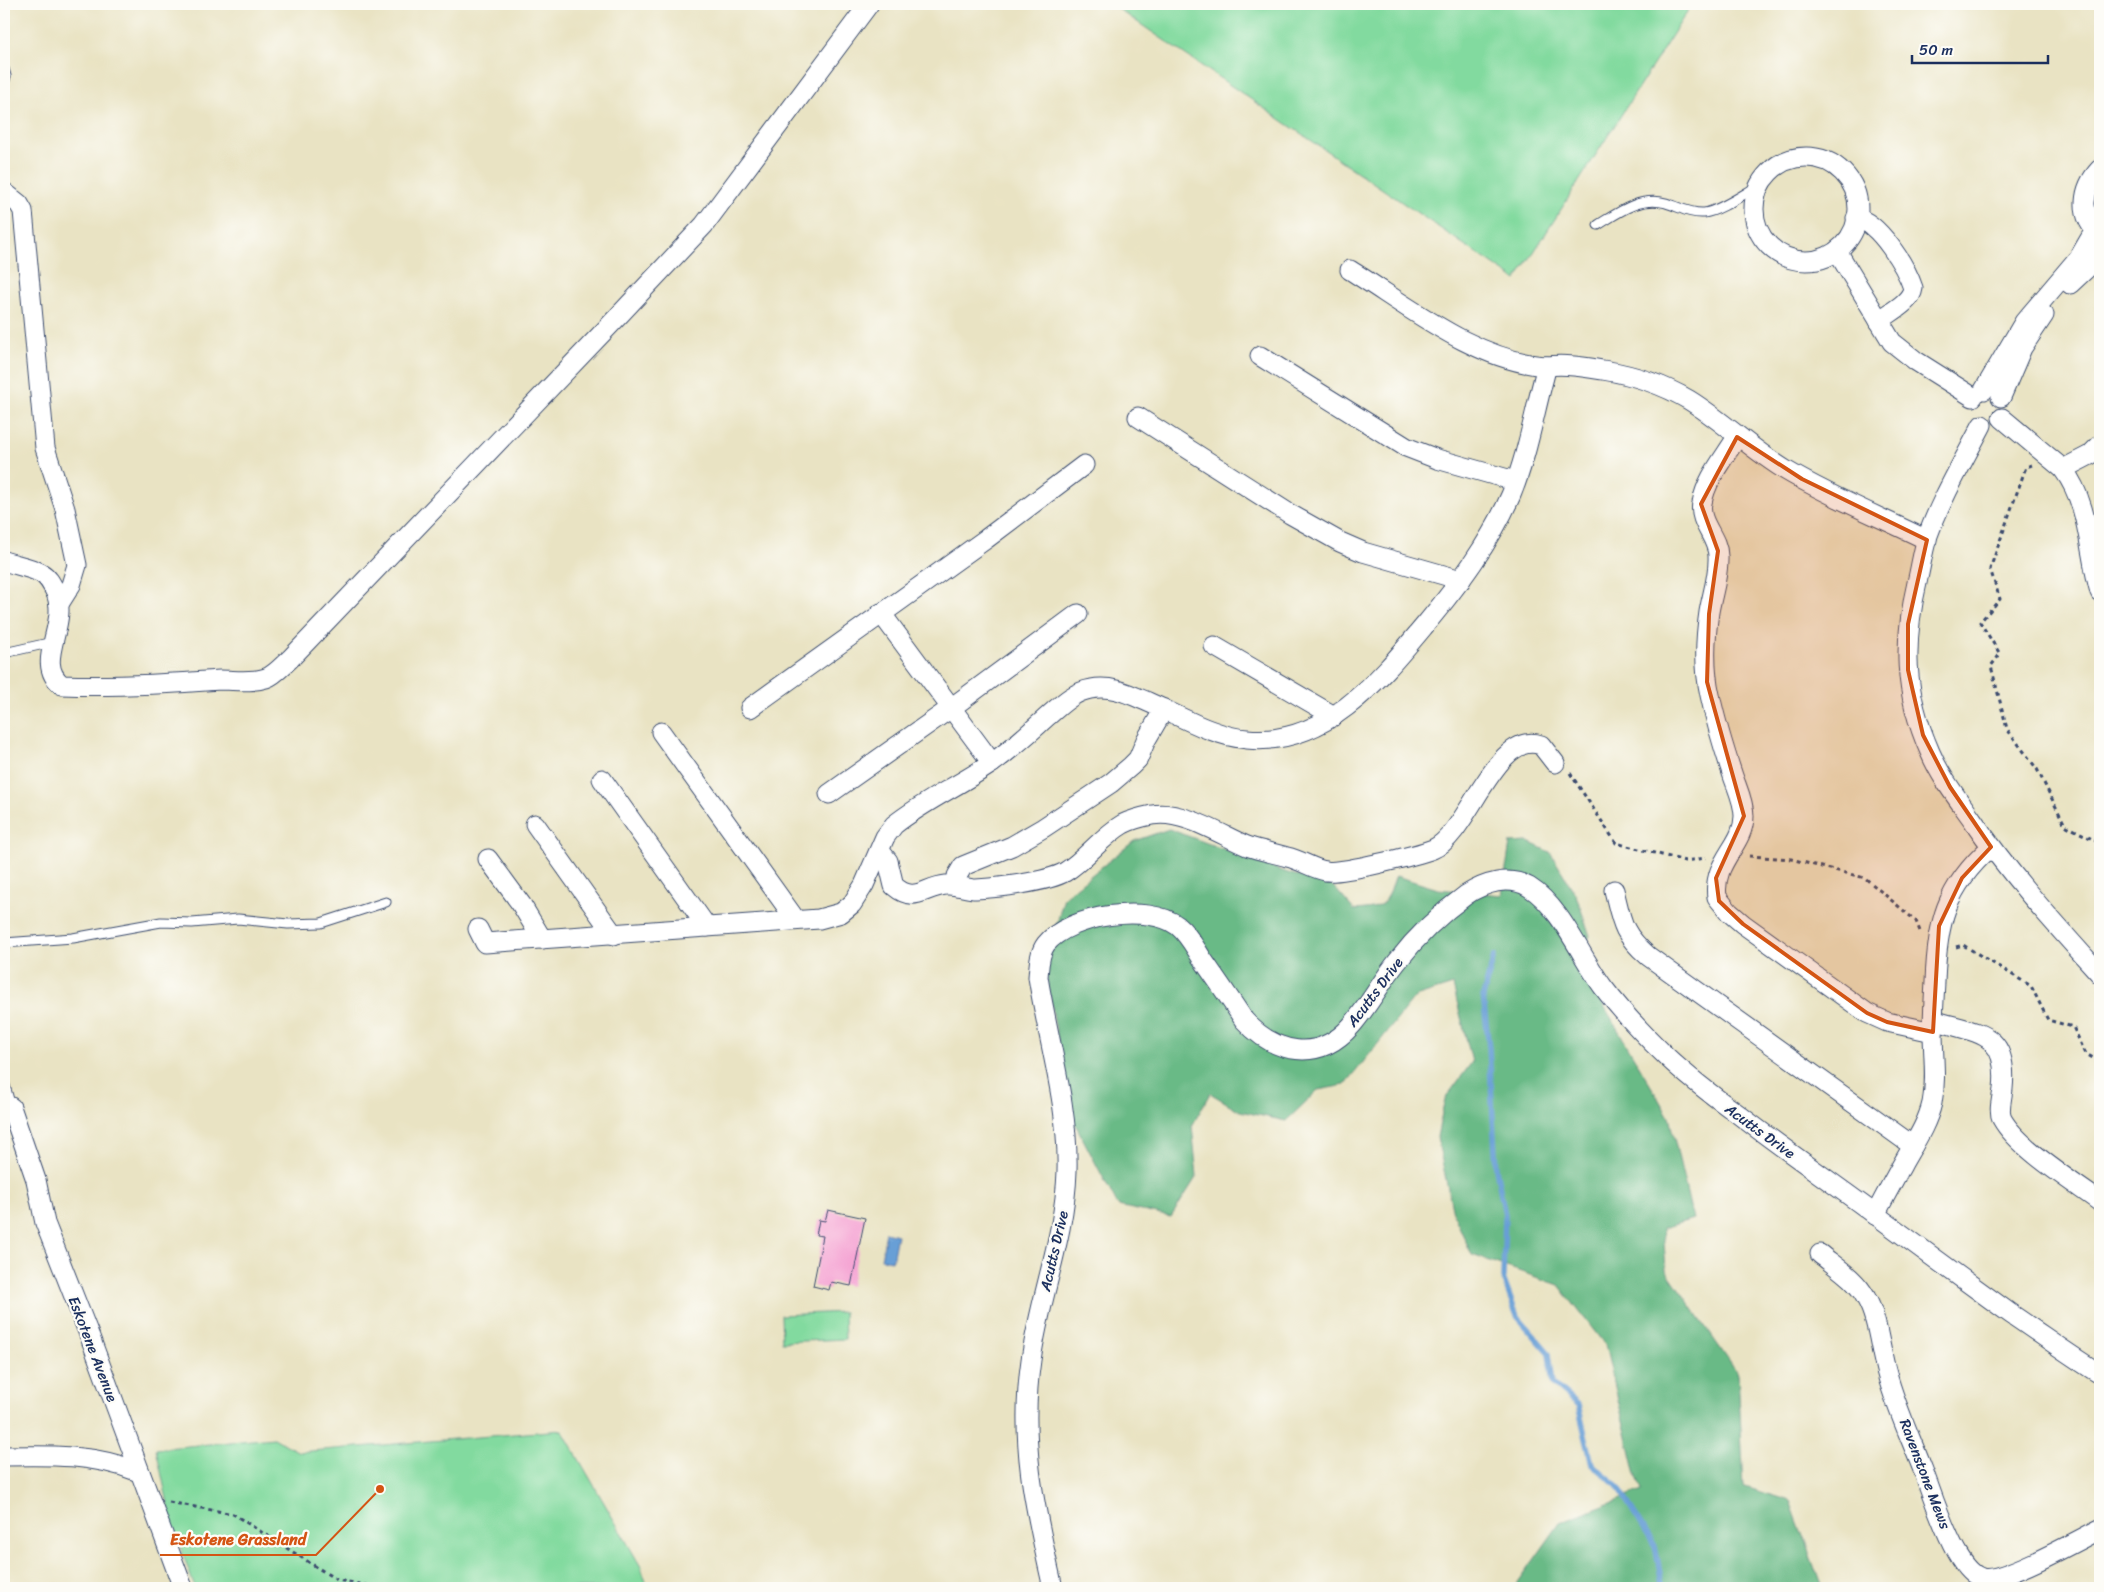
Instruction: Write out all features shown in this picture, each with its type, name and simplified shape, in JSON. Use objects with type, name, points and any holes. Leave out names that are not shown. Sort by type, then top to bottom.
[{"type":"street","points":[[4,561],[41,573],[51,582],[59,604],[59,622],[50,655],[51,666],[54,677],[62,685],[103,687],[162,685],[255,680],[269,676],[290,659],[609,326],[704,224],[869,4]]},
{"type":"street","points":[[1811,157],[1826,161],[1840,170],[1850,182],[1856,196],[1856,218],[1848,240],[1837,251],[1823,258],[1808,261],[1792,260],[1778,253],[1766,243],[1758,230],[1754,215],[1754,199],[1760,185],[1769,172],[1788,160],[1811,157]]},
{"type":"street","points":[[1986,395],[2024,322],[2080,256],[2097,232],[2087,218],[2084,204],[2086,190],[2092,177],[2100,170]]},
{"type":"street","points":[[4,192],[19,204],[23,211],[45,448],[65,508],[77,565],[71,585],[59,604]]},
{"type":"street","points":[[1856,218],[1865,219],[1884,240],[1910,278],[1913,288],[1910,297],[1904,303],[1879,321]]},
{"type":"street","points":[[1837,251],[1892,342],[1898,348],[1986,395],[2005,405],[2002,418],[1993,425],[1982,425],[1972,417],[1970,403],[1986,395],[2022,348],[2038,323],[2071,283],[2100,256]]},
{"type":"street","points":[[1350,270],[1452,334],[1491,354],[1530,365],[1574,365],[1643,378],[1689,400],[1769,460],[1802,479],[1927,540]]},
{"type":"street","points":[[1260,356],[1406,447],[1438,460],[1515,481]]},
{"type":"street","points":[[478,930],[485,943],[614,935],[796,920],[828,917],[847,910],[859,894],[889,831],[904,818],[992,762],[1068,699],[1082,691],[1101,688],[1113,689],[1224,735],[1258,740],[1289,737],[1334,716],[1380,676],[1461,580],[1484,545],[1507,502],[1515,481],[1529,437],[1547,366]]},
{"type":"street","points":[[1138,417],[1266,499],[1340,542],[1363,552],[1461,580]]},
{"type":"street","points":[[2002,418],[2056,464],[2071,480],[2080,500],[2100,592]]},
{"type":"street","points":[[1982,425],[1936,516],[1927,540],[1911,608],[1906,641],[1908,670],[1916,716],[1939,771],[1991,847],[2038,906],[2100,974]]},
{"type":"street","points":[[1737,436],[1713,475],[1702,504],[1703,518],[1714,537],[1718,551],[1718,571],[1709,614],[1706,651],[1707,682],[1716,722],[1744,816],[1742,826],[1716,878],[1717,897],[1743,924],[1878,1019],[1980,1034],[1997,1046],[2004,1067],[2000,1111],[2005,1123],[2011,1131],[2046,1162],[2100,1202]]},
{"type":"street","points":[[2056,464],[2090,456],[2100,445]]},
{"type":"street","points":[[750,708],[1084,465]]},
{"type":"street","points":[[881,614],[992,762]]},
{"type":"street","points":[[829,794],[1078,614]]},
{"type":"street","points":[[1214,646],[1334,716]]},
{"type":"street","points":[[957,886],[957,876],[963,866],[1012,846],[1043,828],[1111,783],[1131,766],[1138,759],[1146,740],[1164,709]]},
{"type":"street","points":[[661,732],[796,920]]},
{"type":"street","points":[[880,851],[888,860],[892,883],[902,892],[912,895],[941,886],[975,889],[1039,881],[1057,876],[1072,867],[1123,825],[1154,815],[1179,817],[1257,850],[1288,857],[1322,870],[1333,872],[1427,851],[1443,843],[1489,778],[1509,752],[1516,747],[1528,744],[1541,745],[1555,763]]},
{"type":"street","points":[[602,779],[707,927]]},
{"type":"street","points":[[535,824],[614,935]]},
{"type":"street","points":[[1875,1215],[1926,1122],[1933,1096],[1936,950],[1940,926],[1958,885],[1969,868],[1991,847]]},
{"type":"street","points":[[488,859],[521,904],[542,939]]},
{"type":"street","name":"Acutts Drive","points":[[1053,1588],[1028,1464],[1027,1399],[1037,1325],[1061,1229],[1067,1171],[1065,1126],[1038,977],[1040,958],[1046,944],[1058,933],[1076,924],[1103,917],[1139,914],[1168,919],[1188,936],[1244,1020],[1254,1030],[1267,1041],[1278,1046],[1295,1050],[1311,1050],[1329,1044],[1350,1027],[1399,960],[1442,913],[1480,887],[1498,882],[1518,882],[1535,891],[1547,903],[1603,986],[1636,1026],[1696,1084],[2034,1330],[2100,1374]]},
{"type":"street","points":[[1614,890],[1626,933],[1648,956],[1913,1146]]},
{"type":"street","name":"Eskotene Avenue","points":[[11,1107],[36,1180],[45,1223],[90,1337],[183,1588]]},
{"type":"street","name":"Ravenstone Mews","points":[[1820,1254],[1851,1279],[1861,1290],[1870,1305],[1887,1376],[1940,1514],[1956,1551],[1967,1567],[1981,1578],[1997,1577],[2014,1571],[2100,1529]]},
{"type":"street","points":[[4,1456],[95,1459],[122,1465],[139,1472]]},
{"type":"lane","points":[[4,70],[6,76],[4,84]]},
{"type":"lane","points":[[1598,225],[1627,207],[1645,202],[1664,203],[1688,211],[1707,213],[1760,185]]},
{"type":"lane","points":[[4,653],[54,642]]},
{"type":"lane","points":[[4,943],[73,938],[161,922],[192,923],[238,919],[288,924],[321,923],[386,902]]},
{"type":"lane","points":[[4,1082],[11,1107]]},
{"type":"path","points":[[2056,464],[2026,467],[1990,569],[2000,599],[1980,622],[2000,654],[1991,666],[2008,729],[2037,770],[2065,824],[2100,842]]},
{"type":"path","points":[[1555,763],[1571,773],[1616,843],[1685,861],[1729,854],[1791,859],[1865,878],[1916,921],[1926,949],[1936,950],[1963,945],[2031,986],[2048,1020],[2073,1027],[2086,1054],[2100,1062]]},
{"type":"path","points":[[149,1499],[233,1514],[337,1580],[382,1588]]},
{"type":"highlighted area","points":[[1737,437],[1802,479],[1927,540],[1908,624],[1908,670],[1923,735],[1950,787],[1991,847],[1962,878],[1939,926],[1933,1032],[1887,1022],[1867,1013],[1743,924],[1719,901],[1716,878],[1744,816],[1707,682],[1709,614],[1718,551],[1701,504]]},
{"type":"green space","points":[[1111,4],[1692,4],[1516,280]]},
{"type":"green space","points":[[1169,829],[1288,873],[1333,886],[1354,910],[1373,908],[1383,903],[1396,876],[1438,889],[1502,895],[1510,843],[1528,842],[1550,852],[1576,895],[1590,936],[1576,958],[1669,1117],[1693,1219],[1663,1228],[1666,1270],[1738,1374],[1744,1487],[1790,1501],[1822,1588],[1514,1588],[1560,1523],[1642,1491],[1636,1475],[1605,1345],[1559,1285],[1472,1255],[1453,1213],[1437,1137],[1445,1099],[1472,1062],[1453,985],[1415,997],[1345,1085],[1318,1090],[1286,1121],[1240,1111],[1210,1093],[1192,1126],[1197,1176],[1171,1217],[1118,1206],[1071,1116],[1045,968],[1064,897],[1134,841]]},
{"type":"green space","points":[[844,1312],[845,1339],[782,1342],[781,1315]]},
{"type":"green space","points":[[562,1430],[641,1567],[648,1588],[195,1588],[173,1526],[156,1449],[274,1438],[299,1452]]},
{"type":"water","points":[[886,1232],[897,1235],[892,1261],[881,1259]]},
{"type":"building","points":[[828,1210],[865,1218],[851,1286],[831,1282],[829,1290],[813,1286],[823,1236],[816,1235],[819,1220],[825,1221]]},
{"type":"waterway","points":[[1494,956],[1483,996],[1489,1048],[1496,1169],[1505,1215],[1503,1278],[1517,1316],[1549,1353],[1553,1384],[1578,1405],[1592,1464],[1616,1484],[1655,1546],[1663,1588]]},
{"type":"place","name":"Eskotene Grassland","points":[[380,1489]]}]
